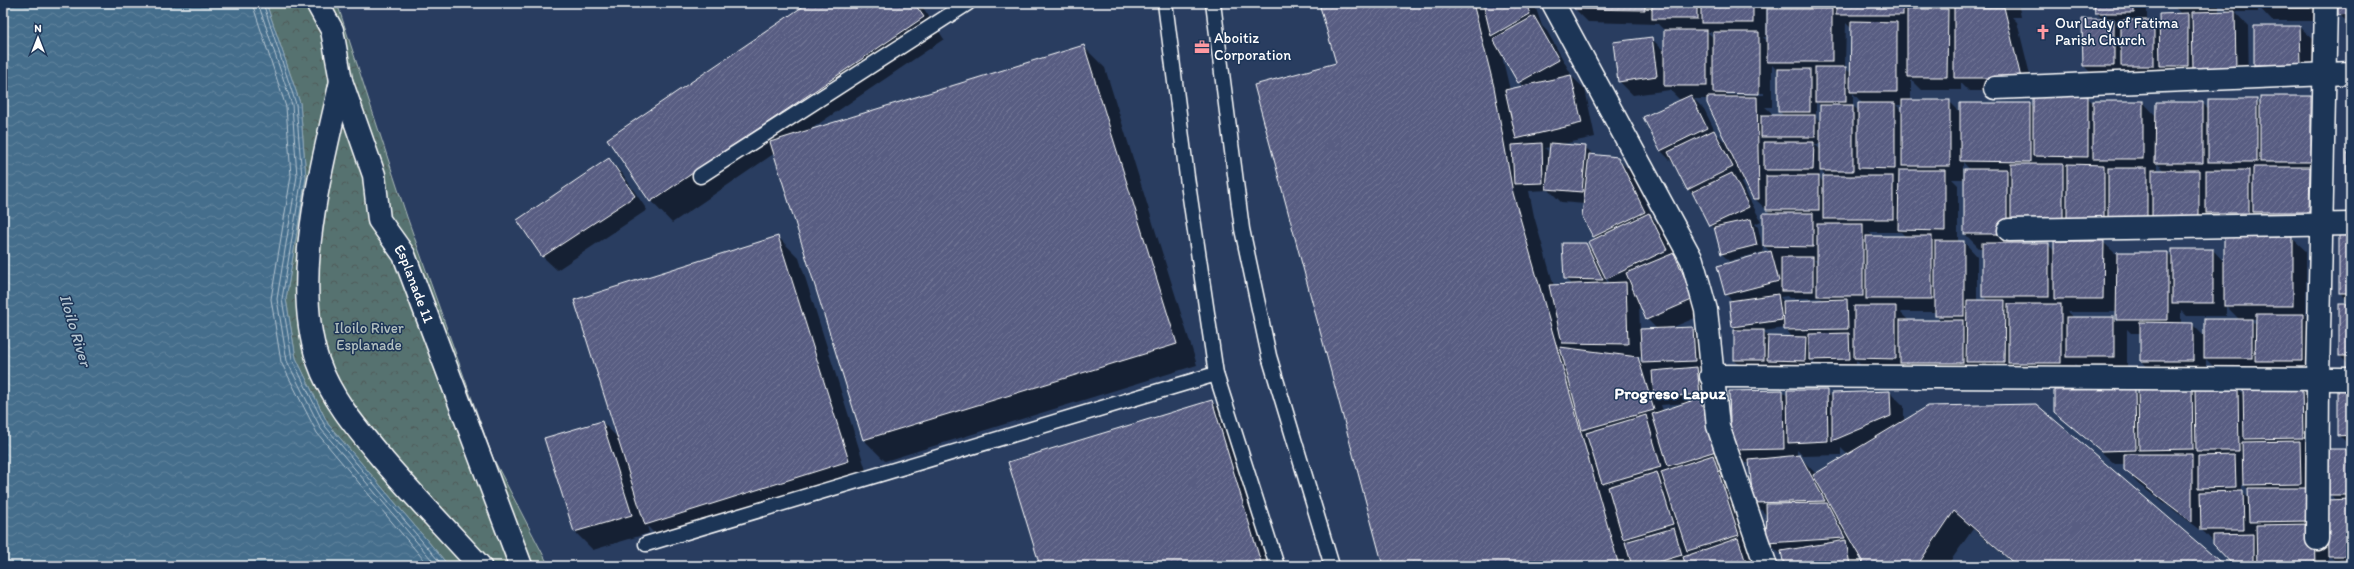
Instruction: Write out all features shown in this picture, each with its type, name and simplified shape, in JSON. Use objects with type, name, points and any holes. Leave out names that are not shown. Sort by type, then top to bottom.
[{"type":"street","name":"Esplanade 11","points":[[317,3],[332,30],[341,81],[374,174],[379,220],[404,255],[521,566]]},
{"type":"street","points":[[1552,3],[1692,260],[1706,310],[1711,376],[1718,426],[1766,566]]},
{"type":"street","points":[[2317,539],[2318,379],[2326,3]]},
{"type":"street","points":[[1995,88],[2351,73]]},
{"type":"street","points":[[341,81],[322,173],[307,269],[308,320],[318,361],[335,396],[360,432],[403,483],[480,566]]},
{"type":"street","points":[[2009,230],[2322,223],[2351,224]]},
{"type":"street","points":[[1711,376],[2351,379]]},
{"type":"lane","points":[[700,176],[968,3]]},
{"type":"lane","points":[[1165,3],[1187,177],[1216,374],[1278,566]]},
{"type":"lane","points":[[1213,3],[1242,229],[1269,356],[1332,566]]},
{"type":"lane","points":[[646,544],[1216,374]]},
{"type":"green space","name":"Iloilo River Esplanade","points":[[266,3],[337,3],[407,217],[493,458],[549,566],[449,566],[328,424],[296,358],[286,299],[306,177],[300,103]]},
{"type":"water","name":"Iloilo River","points":[[3,3],[266,3],[300,103],[306,177],[286,299],[296,358],[328,424],[449,566],[3,566]]},
{"type":"building","points":[[808,3],[914,3],[924,17],[650,202],[607,139]]},
{"type":"building","points":[[1319,3],[1473,3],[1494,87],[1513,193],[1619,566],[1383,566],[1254,85],[1336,63]]},
{"type":"building","points":[[1483,3],[1526,3],[1530,14],[1491,36]]},
{"type":"building","points":[[1574,3],[1645,3],[1645,10],[1574,9]]},
{"type":"building","points":[[1652,3],[1697,3],[1697,19],[1652,19]]},
{"type":"building","points":[[1701,3],[1753,3],[1753,23],[1701,23]]},
{"type":"building","points":[[1836,3],[1903,3],[1903,15],[1836,15]]},
{"type":"building","points":[[2094,3],[2134,3],[2134,13],[2095,13]]},
{"type":"building","points":[[2258,3],[2310,3],[2310,8],[2258,8]]},
{"type":"building","points":[[2338,3],[2351,3],[2351,14],[2338,15]]},
{"type":"building","points":[[1954,7],[2004,7],[2021,78],[1954,78]]},
{"type":"building","points":[[1767,9],[1832,9],[1832,62],[1767,62]]},
{"type":"building","points":[[1907,9],[1948,9],[1947,77],[1907,77]]},
{"type":"building","points":[[2235,11],[2236,69],[2193,69],[2192,12]]},
{"type":"building","points":[[2188,13],[2188,66],[2160,66],[2159,14]]},
{"type":"building","points":[[1534,16],[1559,60],[1518,83],[1493,39]]},
{"type":"building","points":[[2082,19],[2114,19],[2114,66],[2083,66]]},
{"type":"building","points":[[2121,20],[2154,20],[2154,66],[2121,66]]},
{"type":"building","points":[[1851,21],[1897,22],[1897,92],[1850,92]]},
{"type":"building","points":[[2254,26],[2300,26],[2301,65],[2254,65]]},
{"type":"building","points":[[1664,30],[1707,30],[1707,86],[1664,86]]},
{"type":"building","points":[[1713,32],[1759,32],[1759,94],[1713,93]]},
{"type":"building","points":[[1652,37],[1657,76],[1618,82],[1613,42]]},
{"type":"building","points":[[1084,45],[1177,344],[863,440],[770,142]]},
{"type":"building","points":[[1815,67],[1846,67],[1846,102],[1815,102]]},
{"type":"building","points":[[1778,69],[1810,69],[1810,112],[1778,112]]},
{"type":"building","points":[[1571,75],[1582,123],[1516,139],[1505,90]]},
{"type":"building","points":[[1691,95],[1707,128],[1660,151],[1643,117]]},
{"type":"building","points":[[2033,96],[2088,96],[2088,157],[2033,156]]},
{"type":"building","points":[[2260,96],[2311,96],[2311,162],[2260,162]]},
{"type":"building","points":[[1707,97],[1757,97],[1759,199],[1753,199],[1707,103]]},
{"type":"building","points":[[2208,99],[2257,99],[2257,162],[2208,162]]},
{"type":"building","points":[[1902,100],[1950,100],[1950,166],[1902,166]]},
{"type":"building","points":[[2093,101],[2143,101],[2143,159],[2093,159]]},
{"type":"building","points":[[2156,102],[2203,102],[2203,163],[2155,163]]},
{"type":"building","points":[[1858,103],[1895,103],[1895,169],[1858,168]]},
{"type":"building","points":[[1960,103],[2030,103],[2030,162],[1960,161]]},
{"type":"building","points":[[1820,105],[1853,105],[1853,171],[1820,171]]},
{"type":"building","points":[[1761,115],[1815,115],[1815,137],[1761,137]]},
{"type":"building","points":[[1714,130],[1733,167],[1687,190],[1668,152]]},
{"type":"building","points":[[1764,142],[1814,142],[1813,170],[1764,170]]},
{"type":"building","points":[[1542,143],[1543,183],[1514,184],[1512,145]]},
{"type":"building","points":[[1550,143],[1586,146],[1582,192],[1546,189]]},
{"type":"building","points":[[2347,153],[2351,153],[2351,221],[2347,221]]},
{"type":"building","points":[[1589,154],[1618,157],[1645,212],[1593,237],[1582,216]]},
{"type":"building","points":[[609,158],[635,196],[542,257],[517,220]]},
{"type":"building","points":[[2011,164],[2063,164],[2063,224],[2011,224]]},
{"type":"building","points":[[2067,164],[2104,165],[2104,225],[2067,225]]},
{"type":"building","points":[[2253,167],[2310,167],[2309,212],[2253,212]]},
{"type":"building","points":[[2108,168],[2147,168],[2147,224],[2108,224]]},
{"type":"building","points":[[1964,169],[2007,169],[2007,234],[1964,234]]},
{"type":"building","points":[[1899,170],[1945,170],[1945,231],[1898,230]]},
{"type":"building","points":[[2152,170],[2199,170],[2199,220],[2152,220]]},
{"type":"building","points":[[2206,170],[2249,170],[2249,213],[2206,213]]},
{"type":"building","points":[[1732,173],[1749,207],[1709,226],[1692,192]]},
{"type":"building","points":[[1766,176],[1819,176],[1819,210],[1766,210]]},
{"type":"building","points":[[1823,176],[1893,176],[1893,219],[1823,219]]},
{"type":"building","points":[[1649,213],[1667,250],[1606,279],[1588,242]]},
{"type":"building","points":[[1763,213],[1813,213],[1813,247],[1763,246]]},
{"type":"building","points":[[1751,219],[1757,245],[1721,254],[1714,227]]},
{"type":"building","points":[[1817,224],[1863,224],[1863,296],[1817,296]]},
{"type":"building","points":[[2339,230],[2351,230],[2351,293],[2339,293]]},
{"type":"building","points":[[778,236],[849,461],[645,525],[574,300]]},
{"type":"building","points":[[1866,236],[1932,236],[1932,299],[1866,299]]},
{"type":"building","points":[[2224,237],[2293,237],[2293,306],[2224,306]]},
{"type":"building","points":[[1935,241],[1964,241],[1964,316],[1935,316]]},
{"type":"building","points":[[2054,241],[2104,241],[2103,299],[2054,299]]},
{"type":"building","points":[[1562,243],[1586,243],[1603,280],[1564,279]]},
{"type":"building","points":[[1982,243],[2049,243],[2049,297],[1982,297]]},
{"type":"building","points":[[2172,249],[2213,249],[2213,303],[2172,303]]},
{"type":"building","points":[[1771,251],[1779,281],[1725,295],[1717,266]]},
{"type":"building","points":[[2117,252],[2168,252],[2168,320],[2116,320]]},
{"type":"building","points":[[1674,253],[1694,299],[1646,320],[1626,273]]},
{"type":"building","points":[[1781,257],[1813,257],[1813,291],[1781,291]]},
{"type":"building","points":[[1626,282],[1628,344],[1562,343],[1549,285]]},
{"type":"building","points":[[1778,294],[1782,320],[1732,327],[1729,301]]},
{"type":"building","points":[[1847,299],[1848,329],[1784,330],[1783,301]]},
{"type":"building","points":[[1967,300],[2005,300],[2004,362],[1966,362]]},
{"type":"building","points":[[2008,304],[2061,304],[2061,363],[2008,363]]},
{"type":"building","points":[[2339,304],[2351,304],[2351,356],[2339,356]]},
{"type":"building","points":[[1854,306],[1896,306],[1896,359],[1854,358]]},
{"type":"building","points":[[2256,314],[2303,314],[2303,361],[2255,361]]},
{"type":"building","points":[[2066,317],[2114,317],[2114,357],[2066,357]]},
{"type":"building","points":[[2204,319],[2252,319],[2252,358],[2204,358]]},
{"type":"building","points":[[1900,320],[1963,320],[1963,363],[1900,363]]},
{"type":"building","points":[[2140,322],[2193,323],[2193,361],[2140,361]]},
{"type":"building","points":[[1693,327],[1695,361],[1642,363],[1640,329]]},
{"type":"building","points":[[1734,330],[1764,330],[1764,360],[1734,360]]},
{"type":"building","points":[[1849,333],[1850,359],[1809,360],[1809,334]]},
{"type":"building","points":[[1768,336],[1806,337],[1805,361],[1767,360]]},
{"type":"building","points":[[1560,347],[1638,357],[1654,410],[1582,430]]},
{"type":"building","points":[[1697,367],[1700,394],[1654,398],[1652,371]]},
{"type":"building","points":[[2192,386],[2193,449],[2139,450],[2138,387]]},
{"type":"building","points":[[2338,387],[2351,387],[2351,435],[2338,436]]},
{"type":"building","points":[[2238,388],[2239,451],[2196,451],[2195,389]]},
{"type":"building","points":[[2243,388],[2302,388],[2303,438],[2244,439]]},
{"type":"building","points":[[2135,389],[2136,450],[2101,451],[2054,412],[2054,390]]},
{"type":"building","points":[[1783,390],[1784,449],[1731,450],[1729,391]]},
{"type":"building","points":[[1787,390],[1827,390],[1828,441],[1788,443]]},
{"type":"building","points":[[1890,391],[1891,416],[1832,441],[1832,393]]},
{"type":"building","points":[[1700,398],[1716,451],[1668,466],[1652,414]]},
{"type":"building","points":[[1212,400],[1262,566],[1040,566],[1008,462]]},
{"type":"building","points":[[2036,404],[2225,566],[2017,566],[1954,511],[1917,566],[1865,566],[1813,475],[1928,406]]},
{"type":"building","points":[[1646,415],[1661,467],[1602,484],[1586,433]]},
{"type":"building","points":[[602,421],[632,515],[574,532],[544,438]]},
{"type":"building","points":[[2300,441],[2301,484],[2243,485],[2242,442]]},
{"type":"building","points":[[2328,449],[2351,449],[2351,495],[2329,495]]},
{"type":"building","points":[[2124,454],[2192,454],[2192,522],[2124,470]]},
{"type":"building","points":[[1713,455],[1739,535],[1687,551],[1661,472]]},
{"type":"building","points":[[1800,455],[1825,501],[1753,503],[1749,460]]},
{"type":"building","points":[[2235,455],[2236,487],[2198,488],[2198,456]]},
{"type":"building","points":[[1657,472],[1673,524],[1623,539],[1608,487]]},
{"type":"building","points":[[2248,488],[2307,488],[2308,521],[2249,522]]},
{"type":"building","points":[[2243,491],[2244,530],[2201,530],[2200,492]]},
{"type":"building","points":[[2351,499],[2351,556],[2328,556],[2327,500]]},
{"type":"building","points":[[1827,503],[1845,538],[1767,543],[1766,504]]},
{"type":"building","points":[[2314,524],[2315,566],[2257,566],[2256,525]]},
{"type":"building","points":[[1674,528],[1682,555],[1645,566],[1632,566],[1625,542]]},
{"type":"building","points":[[2253,534],[2253,566],[2234,566],[2213,544],[2213,535]]},
{"type":"building","points":[[1738,538],[1747,566],[1686,566],[1683,557]]},
{"type":"building","points":[[1846,540],[1850,566],[1784,566],[1781,551]]},
{"type":"building","points":[[2340,561],[2351,561],[2351,566],[2340,566]]},
{"type":"place","name":"Our Lady of Fatima Parish Church","points":[[2043,32]]},
{"type":"place","name":"Aboitiz Corporation","points":[[1202,47]]},
{"type":"district","name":"Progreso Lapuz","points":[[1670,393]]}]
